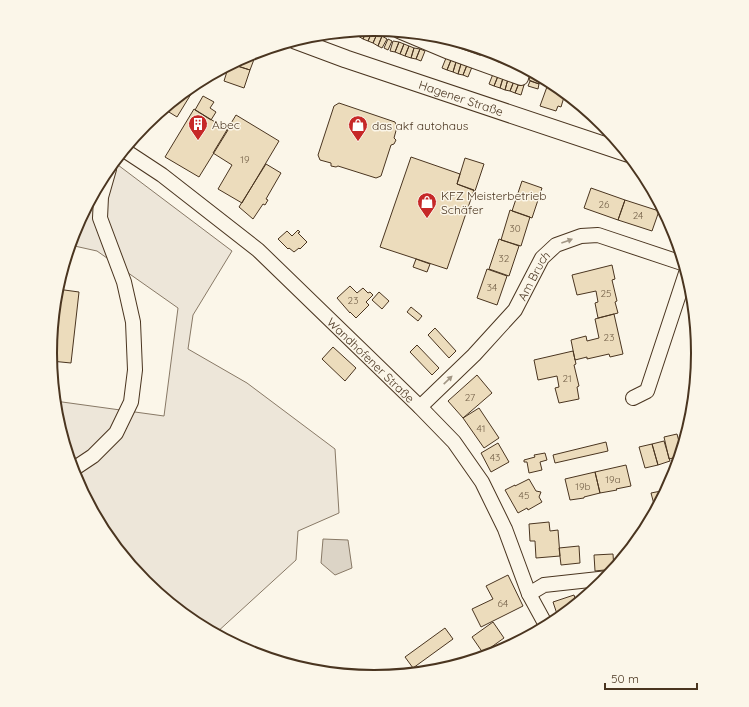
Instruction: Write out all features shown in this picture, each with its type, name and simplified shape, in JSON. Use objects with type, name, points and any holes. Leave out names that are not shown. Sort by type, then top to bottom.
[{"type":"main road","name":"Hagener Straße","points":[[305,44],[346,59],[617,149]]},
{"type":"street","points":[[417,39],[521,78],[522,73]]},
{"type":"street","points":[[482,63],[490,58]]},
{"type":"street","name":"Wandhofener Straße","points":[[129,153],[162,175],[258,250],[420,407],[454,442],[482,482],[505,529],[529,594],[544,621]]},
{"type":"street","points":[[78,466],[94,456],[116,433],[131,402],[135,370],[133,322],[124,282],[100,218],[101,193]]},
{"type":"street","name":"Am Bruch","points":[[420,407],[474,356],[515,310],[542,258],[556,245],[581,236],[598,235],[678,262]]},
{"type":"street","points":[[632,398],[646,391],[683,281]]},
{"type":"street","points":[[529,594],[544,585],[598,579]]},
{"type":"shaded area","points":[[119,166],[232,251],[193,315],[188,349],[247,383],[335,449],[339,513],[298,531],[296,560],[219,630],[181,605],[150,578],[136,563],[111,530],[100,512],[81,475],[74,456],[61,402],[164,416],[178,308],[97,251],[76,246],[90,213]]},
{"type":"shaded area","points":[[323,539],[348,540],[352,568],[335,575],[321,563]]},
{"type":"building","points":[[364,36],[370,36],[368,41],[363,39]]},
{"type":"building","points":[[370,36],[376,36],[373,43],[368,41]]},
{"type":"building","points":[[376,36],[382,36],[378,46],[373,43]]},
{"type":"building","points":[[382,36],[387,39],[382,48],[378,46]]},
{"type":"building","points":[[388,39],[392,41],[388,50],[384,48]]},
{"type":"building","points":[[393,41],[399,42],[395,52],[390,51]]},
{"type":"building","points":[[399,42],[404,44],[400,54],[395,52]]},
{"type":"building","points":[[404,44],[409,46],[405,56],[400,54]]},
{"type":"building","points":[[409,46],[414,48],[411,58],[405,56]]},
{"type":"building","points":[[414,48],[420,49],[416,59],[411,58]]},
{"type":"building","points":[[420,49],[425,51],[421,61],[416,59]]},
{"type":"building","points":[[446,58],[451,60],[447,70],[442,68]]},
{"type":"building","points":[[254,60],[250,70],[239,67]]},
{"type":"building","points":[[451,60],[456,62],[453,72],[447,70]]},
{"type":"building","points":[[456,62],[461,64],[458,74],[453,72]]},
{"type":"building","points":[[461,64],[467,65],[463,75],[458,74]]},
{"type":"building","points":[[467,65],[472,67],[468,77],[463,75]]},
{"type":"building","points":[[239,67],[250,70],[244,88],[224,81],[226,73]]},
{"type":"building","points":[[493,74],[498,76],[494,86],[489,84]]},
{"type":"building","points":[[498,76],[503,78],[500,88],[494,86]]},
{"type":"building","points":[[530,77],[539,83],[539,84],[529,80]]},
{"type":"building","points":[[503,78],[508,79],[505,90],[500,88]]},
{"type":"building","points":[[508,79],[514,81],[510,91],[505,90]]},
{"type":"building","points":[[514,81],[519,83],[515,93],[510,91]]},
{"type":"building","points":[[530,81],[539,84],[538,89],[528,86]]},
{"type":"building","points":[[519,83],[524,85],[521,95],[515,93]]},
{"type":"building","points":[[547,87],[563,99],[561,107],[558,106],[556,111],[540,106]]},
{"type":"building","points":[[190,96],[177,117],[169,112]]},
{"type":"building","points":[[203,96],[214,102],[210,108],[216,112],[211,120],[195,110]]},
{"type":"building","name":"das akf autohaus","points":[[339,103],[395,122],[397,127],[394,138],[396,140],[394,144],[391,145],[381,176],[376,178],[338,166],[331,166],[331,163],[320,160],[318,155],[334,106]]},
{"type":"building","name":"Abec","points":[[194,109],[228,130],[199,177],[165,157]]},
{"type":"building","points":[[236,115],[279,141],[242,203],[218,189],[232,165],[213,153]]},
{"type":"building","name":"KFZ Meisterbetrieb Schäfer","points":[[411,157],[460,174],[457,184],[474,190],[447,269],[380,247]]},
{"type":"building","points":[[465,158],[484,164],[475,191],[457,184]]},
{"type":"building","points":[[266,164],[281,173],[266,199],[268,200],[265,205],[263,204],[253,219],[239,207]]},
{"type":"building","points":[[522,181],[542,188],[532,218],[512,211]]},
{"type":"building","points":[[591,188],[625,200],[618,220],[584,208]]},
{"type":"building","points":[[625,200],[658,211],[659,212],[652,231],[618,220]]},
{"type":"building","points":[[510,210],[530,217],[521,246],[501,240]]},
{"type":"building","points":[[298,230],[300,232],[298,233],[307,242],[300,249],[299,248],[294,252],[289,248],[288,249],[278,239],[287,231],[292,236]]},
{"type":"building","points":[[499,239],[519,246],[509,276],[489,269]]},
{"type":"building","points":[[416,259],[430,264],[427,272],[413,267]]},
{"type":"building","points":[[612,265],[615,279],[612,280],[618,313],[598,318],[595,303],[598,302],[596,291],[577,295],[572,275]]},
{"type":"building","points":[[487,269],[507,276],[497,305],[477,298]]},
{"type":"building","points":[[350,286],[357,293],[363,288],[368,293],[370,292],[373,295],[366,302],[369,305],[356,318],[337,298]]},
{"type":"building","points":[[64,290],[79,292],[71,363],[57,362],[58,333]]},
{"type":"building","points":[[379,292],[389,301],[382,309],[372,300]]},
{"type":"building","points":[[411,307],[422,316],[418,321],[407,312]]},
{"type":"building","points":[[614,314],[623,354],[610,357],[609,354],[575,360],[571,340],[586,336],[587,341],[599,338],[595,319]]},
{"type":"building","points":[[435,328],[456,351],[449,358],[428,335]]},
{"type":"building","points":[[417,345],[439,368],[432,375],[410,352]]},
{"type":"building","points":[[333,347],[356,368],[345,381],[322,359]]},
{"type":"building","points":[[573,351],[576,364],[574,365],[579,386],[577,387],[579,399],[559,403],[555,388],[559,387],[557,376],[538,380],[534,360]]},
{"type":"building","points":[[477,375],[492,393],[463,418],[448,401]]},
{"type":"building","points":[[479,408],[499,438],[484,448],[463,418]]},
{"type":"building","points":[[677,434],[679,442],[674,458],[669,459],[664,437]]},
{"type":"building","points":[[664,441],[670,461],[658,465],[652,444]]},
{"type":"building","points":[[606,442],[608,451],[555,463],[553,455]]},
{"type":"building","points":[[498,443],[509,462],[491,472],[481,453]]},
{"type":"building","points":[[652,444],[658,465],[645,468],[639,447]]},
{"type":"building","points":[[545,453],[547,460],[540,462],[542,470],[529,473],[527,462],[524,462],[524,460],[535,457],[534,455]]},
{"type":"building","points":[[626,465],[631,486],[600,493],[595,472]]},
{"type":"building","points":[[595,472],[600,493],[584,498],[570,500],[565,479]]},
{"type":"building","points":[[529,479],[536,491],[541,492],[539,497],[542,502],[528,510],[527,508],[518,513],[505,490]]},
{"type":"building","points":[[660,491],[654,503],[651,493]]},
{"type":"building","points":[[549,522],[550,531],[558,530],[560,556],[536,558],[535,541],[530,541],[529,524]]},
{"type":"building","points":[[579,546],[580,563],[561,565],[559,548]]},
{"type":"building","points":[[613,554],[614,562],[607,570],[595,571],[594,555]]},
{"type":"building","points":[[508,575],[523,606],[481,627],[472,609],[493,599],[486,586]]},
{"type":"building","points":[[574,595],[575,599],[557,613],[553,602]]},
{"type":"building","points":[[493,622],[504,638],[482,652],[472,637]]},
{"type":"building","points":[[445,628],[453,639],[413,668],[405,657]]},
{"type":"place","name":"Abec","points":[[198,141]]},
{"type":"place","name":"das akf autohaus","points":[[358,142]]},
{"type":"place","name":"KFZ Meisterbetrieb Schäfer","points":[[427,219]]}]
